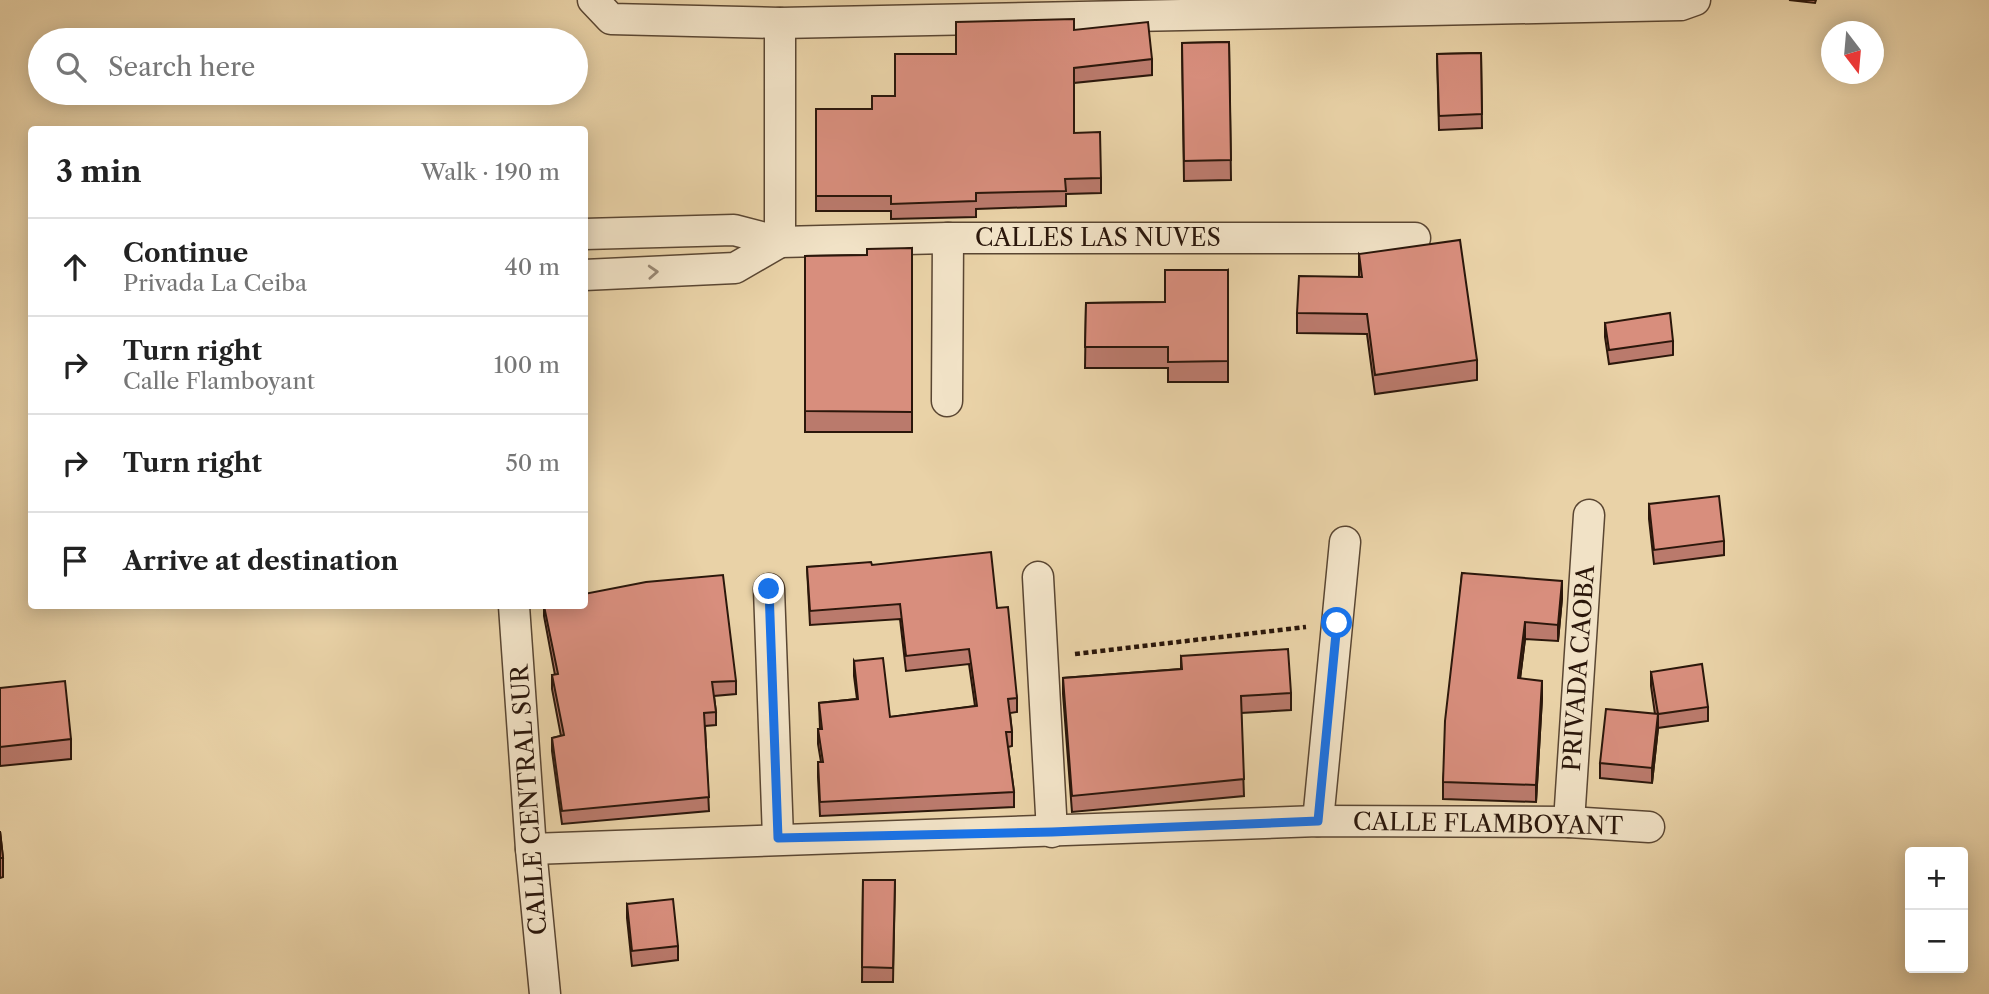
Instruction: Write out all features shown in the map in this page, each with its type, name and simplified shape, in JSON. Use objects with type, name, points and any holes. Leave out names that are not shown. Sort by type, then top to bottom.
[{"type":"street","points":[[594,2],[611,19],[780,23],[1681,5],[1695,0]]},
{"type":"street","points":[[780,23],[780,242]]},
{"type":"street","name":"CALLES LAS NUVES","points":[[588,234],[734,230],[780,242],[948,238],[1415,238]]},
{"type":"street","points":[[947,401],[948,238]]},
{"type":"street","name":"CALLES LAS NUVES","points":[[588,275],[735,268],[780,242]]},
{"type":"street","name":"PRIVADA CAOBA","points":[[1569,821],[1589,515]]},
{"type":"street","points":[[1318,821],[1345,542]]},
{"type":"street","points":[[1038,577],[1052,832]]},
{"type":"street","points":[[769,589],[778,838]]},
{"type":"street","name":"CALLE CENTRAL SUR","points":[[514,609],[531,849],[545,994]]},
{"type":"street","name":"CALLE FLAMBOYANT","points":[[531,849],[778,838],[1052,832],[1318,821],[1569,821],[1649,827]]},
{"type":"path","points":[[1042,658],[1337,623]]},
{"type":"building","points":[[1074,19],[1074,30],[1148,22],[1152,59],[1074,68],[1074,133],[1100,132],[1101,178],[1065,179],[1066,191],[976,193],[976,201],[891,204],[891,196],[816,196],[816,109],[872,109],[872,96],[895,96],[895,54],[956,54],[956,22]]},
{"type":"building","points":[[1229,42],[1231,160],[1184,161],[1182,43]]},
{"type":"building","points":[[1481,53],[1482,114],[1439,116],[1437,54]]},
{"type":"building","points":[[1460,240],[1477,360],[1375,375],[1367,314],[1297,313],[1299,276],[1362,277],[1359,254]]},
{"type":"building","points":[[912,248],[912,412],[805,411],[805,256],[867,255],[867,249]]},
{"type":"building","points":[[1165,270],[1228,270],[1228,361],[1168,362],[1168,347],[1085,347],[1086,303],[1165,302]]},
{"type":"building","points":[[1670,313],[1673,341],[1609,350],[1605,323]]},
{"type":"building","points":[[1719,496],[1724,541],[1654,550],[1649,504]]},
{"type":"building","points":[[991,552],[997,608],[1008,607],[1017,698],[1008,699],[1012,732],[1006,732],[1014,792],[820,802],[818,762],[823,762],[818,729],[822,729],[819,703],[858,699],[854,661],[883,658],[890,717],[977,706],[969,649],[906,656],[900,604],[810,611],[807,567],[871,562],[872,565]]},
{"type":"building","points":[[1462,573],[1562,581],[1558,625],[1525,622],[1518,678],[1542,681],[1536,785],[1443,782],[1445,721]]},
{"type":"building","points":[[723,575],[736,681],[712,682],[716,712],[704,713],[709,797],[562,811],[552,738],[564,735],[552,675],[558,674],[545,609],[588,609],[588,593],[646,582]]},
{"type":"building","points":[[1288,649],[1291,693],[1241,696],[1244,779],[1072,796],[1063,678],[1182,669],[1181,656]]},
{"type":"building","points":[[1702,664],[1708,707],[1658,714],[1651,672]]},
{"type":"building","points":[[65,681],[71,739],[0,747],[0,688]]},
{"type":"building","points":[[1606,709],[1658,714],[1652,768],[1600,763]]},
{"type":"building","points":[[0,831],[3,858],[0,858]]},
{"type":"building","points":[[863,880],[895,880],[893,968],[862,967]]},
{"type":"building","points":[[673,899],[678,946],[632,951],[627,904]]},
{"type":"route","points":[[769,589],[778,838],[1052,832],[1318,821],[1337,623]]}]
